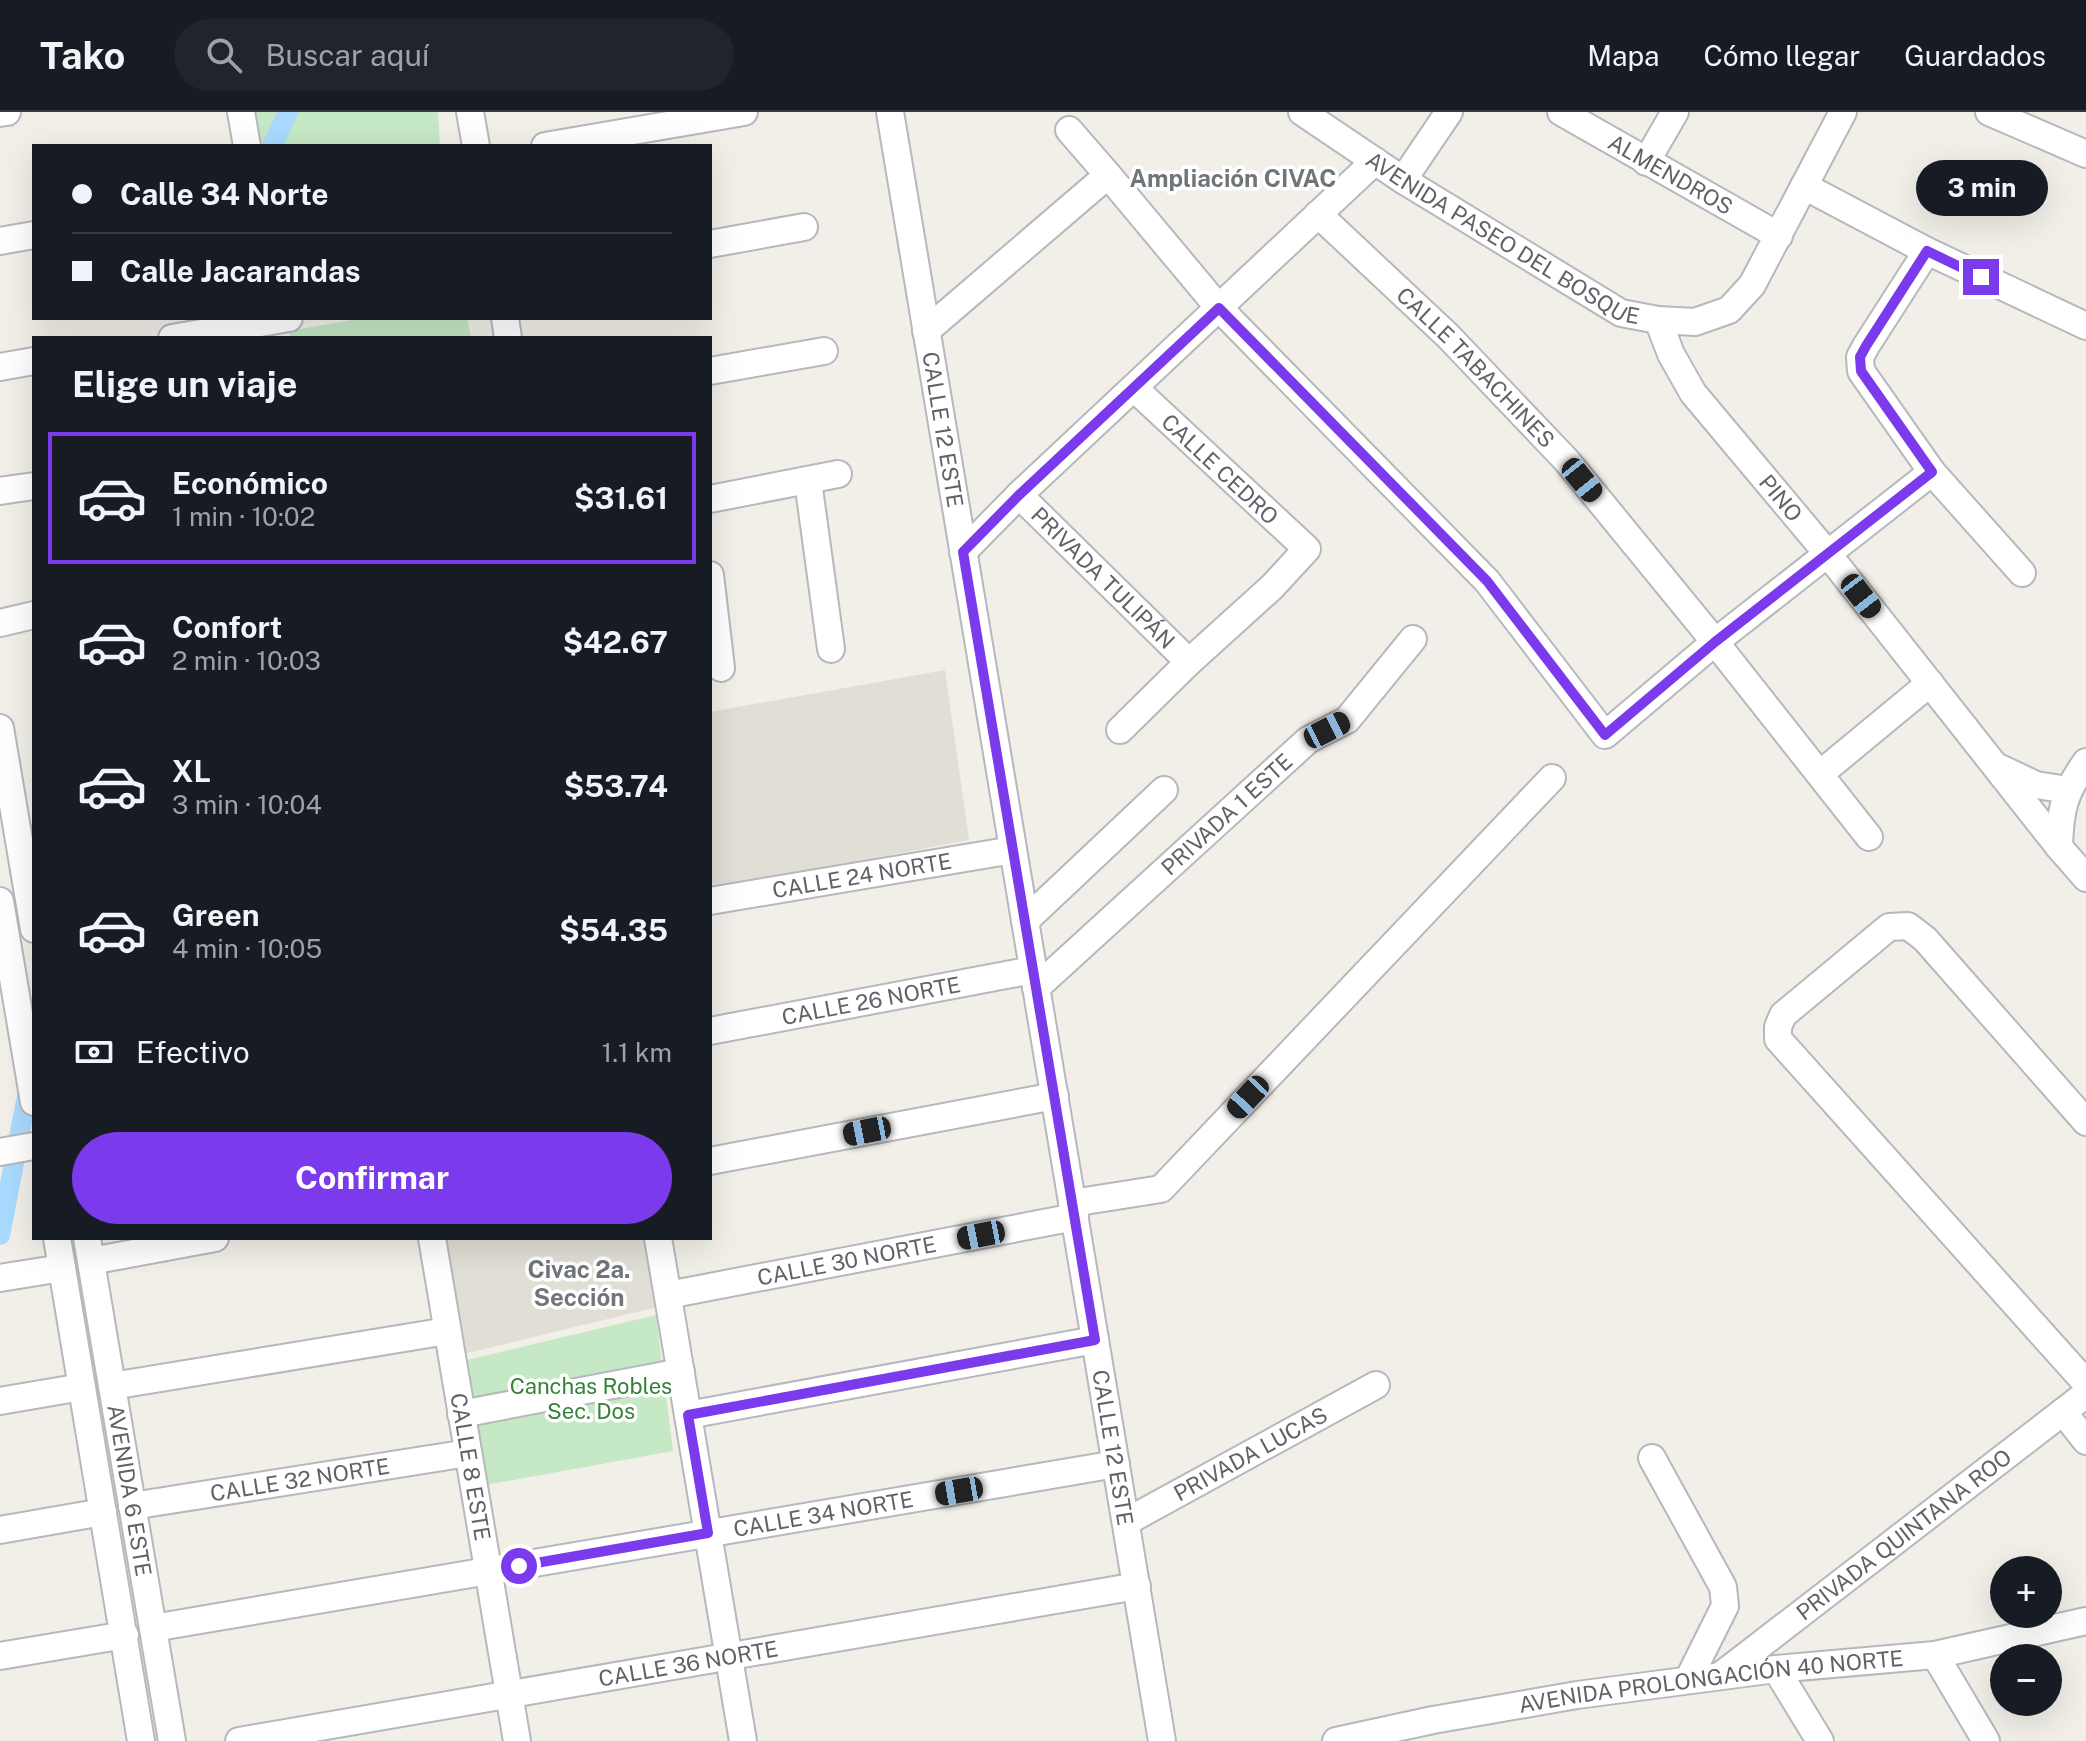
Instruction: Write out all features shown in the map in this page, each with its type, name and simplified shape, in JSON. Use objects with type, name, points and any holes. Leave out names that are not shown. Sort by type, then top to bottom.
[{"type":"street","points":[[0,113],[7,112]]},
{"type":"street","points":[[241,112],[247,144]]},
{"type":"street","points":[[470,112],[476,144]]},
{"type":"street","points":[[557,144],[744,112]]},
{"type":"street","name":"CALLE 12 ESTE","points":[[890,112],[1162,1741]]},
{"type":"street","points":[[1302,112],[1375,161]]},
{"type":"street","points":[[1403,180],[1449,112]]},
{"type":"street","name":"ALMENDROS","points":[[1561,112],[1779,236]]},
{"type":"street","points":[[1646,162],[1675,112]]},
{"type":"street","name":"AVENIDA PASEO DEL BOSQUE","points":[[963,552],[1019,495],[1375,161],[1621,313],[1658,320],[1695,322],[1729,310],[1752,285],[1843,112]]},
{"type":"street","points":[[1989,112],[2086,154]]},
{"type":"street","points":[[1069,130],[1219,308],[1487,581],[1605,735],[1715,642],[1932,472]]},
{"type":"street","points":[[926,331],[1108,175]]},
{"type":"street","points":[[1804,186],[1927,251],[2086,326]]},
{"type":"street","name":"CALLE TABACHINES","points":[[1318,214],[1448,336],[1567,461],[1869,837]]},
{"type":"street","points":[[712,244],[804,227]]},
{"type":"street","points":[[0,241],[32,235]]},
{"type":"street","points":[[1927,251],[1866,346],[1860,357],[1861,371],[1932,472],[2022,573]]},
{"type":"street","name":"PINO","points":[[1658,320],[1671,354],[1693,393],[1827,553],[2086,878]]},
{"type":"street","points":[[188,336],[281,324]]},
{"type":"street","points":[[712,371],[824,351]]},
{"type":"street","points":[[0,367],[32,361]]},
{"type":"street","name":"CALLE CEDRO","points":[[1134,388],[1307,549],[1272,587],[1189,662]]},
{"type":"street","points":[[712,499],[838,474]]},
{"type":"street","points":[[808,481],[831,649]]},
{"type":"street","points":[[0,491],[32,486]]},
{"type":"street","name":"PRIVADA TULIPÁN","points":[[1019,495],[1189,662]]},
{"type":"street","points":[[712,592],[721,668]]},
{"type":"street","points":[[0,623],[32,615]]},
{"type":"street","name":"PRIVADA 1 ESTE","points":[[1035,979],[1308,740],[1347,720],[1413,639]]},
{"type":"street","points":[[1120,730],[1189,662]]},
{"type":"street","points":[[1820,774],[1930,683]]},
{"type":"street","points":[[0,728],[11,861],[32,923]]},
{"type":"street","points":[[2059,847],[2068,790],[2086,762]]},
{"type":"street","points":[[1994,764],[2036,785],[2068,790]]},
{"type":"street","name":"CALLE 30 NORTE","points":[[668,1295],[1161,1189],[1552,778]]},
{"type":"street","points":[[1025,921],[1164,790]]},
{"type":"street","name":"CALLE 24 NORTE","points":[[712,901],[1013,850]]},
{"type":"street","points":[[0,901],[10,1024],[32,1096]]},
{"type":"street","points":[[2086,1122],[1925,939],[1908,926],[1889,927],[1783,1015],[1778,1027],[1778,1039],[2086,1383]]},
{"type":"street","name":"CALLE 26 NORTE","points":[[712,1031],[1035,979]]},
{"type":"street","points":[[712,1161],[1055,1096]]},
{"type":"street","points":[[0,1152],[32,1146]]},
{"type":"street","name":"AVENIDA 6 ESTE","points":[[57,1240],[141,1741]]},
{"type":"street","points":[[89,1250],[194,1240]]},
{"type":"street","name":"CALLE 8 ESTE","points":[[432,1240],[517,1741]]},
{"type":"street","points":[[658,1240],[743,1741]]},
{"type":"street","name":"AVENIDA 6 ESTE","points":[[89,1250],[172,1741]]},
{"type":"street","points":[[0,1278],[62,1268]]},
{"type":"street","points":[[71,1316],[99,1307]]},
{"type":"street","points":[[112,1386],[447,1331]]},
{"type":"street","points":[[688,1415],[1095,1340]]},
{"type":"street","points":[[461,1414],[681,1372]]},
{"type":"street","name":"PRIVADA LUCAS","points":[[1126,1522],[1376,1385]]},
{"type":"street","points":[[0,1401],[82,1387]]},
{"type":"street","name":"PRIVADA QUINTANA ROO","points":[[1720,1676],[2086,1394]]},
{"type":"street","points":[[2063,1412],[2086,1441]]},
{"type":"street","name":"CALLE 32 NORTE","points":[[132,1506],[468,1453]]},
{"type":"street","points":[[1652,1458],[1723,1587],[1725,1606],[1688,1680]]},
{"type":"street","name":"CALLE 34 NORTE","points":[[153,1628],[1116,1464]]},
{"type":"street","points":[[0,1530],[103,1512]]},
{"type":"street","name":"CALLE 36 NORTE","points":[[239,1741],[1137,1586]]},
{"type":"street","name":"AVENIDA PROLONGACIÓN 40 NORTE","points":[[1336,1741],[1433,1720],[1577,1695],[1776,1669],[1935,1655],[2084,1624]]},
{"type":"street","points":[[0,1656],[125,1635]]},
{"type":"street","points":[[1935,1655],[1986,1741]]},
{"type":"street","points":[[1776,1669],[1820,1741]]},
{"type":"shaded area","points":[[945,670],[969,840],[712,889],[712,712]]},
{"type":"shaded area","points":[[438,1240],[646,1240],[657,1307],[456,1356]]},
{"type":"green space","points":[[251,112],[438,112],[440,144],[255,144]]},
{"type":"green space","points":[[352,320],[467,320],[471,336],[290,336],[289,331]]},
{"type":"green space","name":"Canchas Robles Sec. Dos","points":[[656,1315],[673,1451],[480,1486],[458,1362]]},
{"type":"waterway","points":[[273,144],[288,112]]},
{"type":"waterway","points":[[0,1235],[29,1086]]},
{"type":"district","name":"Ampliación CIVAC","points":[[1233,179]]},
{"type":"district","name":"Civac 2a. Sección","points":[[579,1284]]},
{"type":"route","points":[[519,1566],[708,1533],[688,1415],[1095,1340],[963,552],[1019,495],[1219,308],[1487,581],[1605,735],[1715,642],[1932,472],[1861,371],[1860,357],[1927,251],[1981,277]]}]
